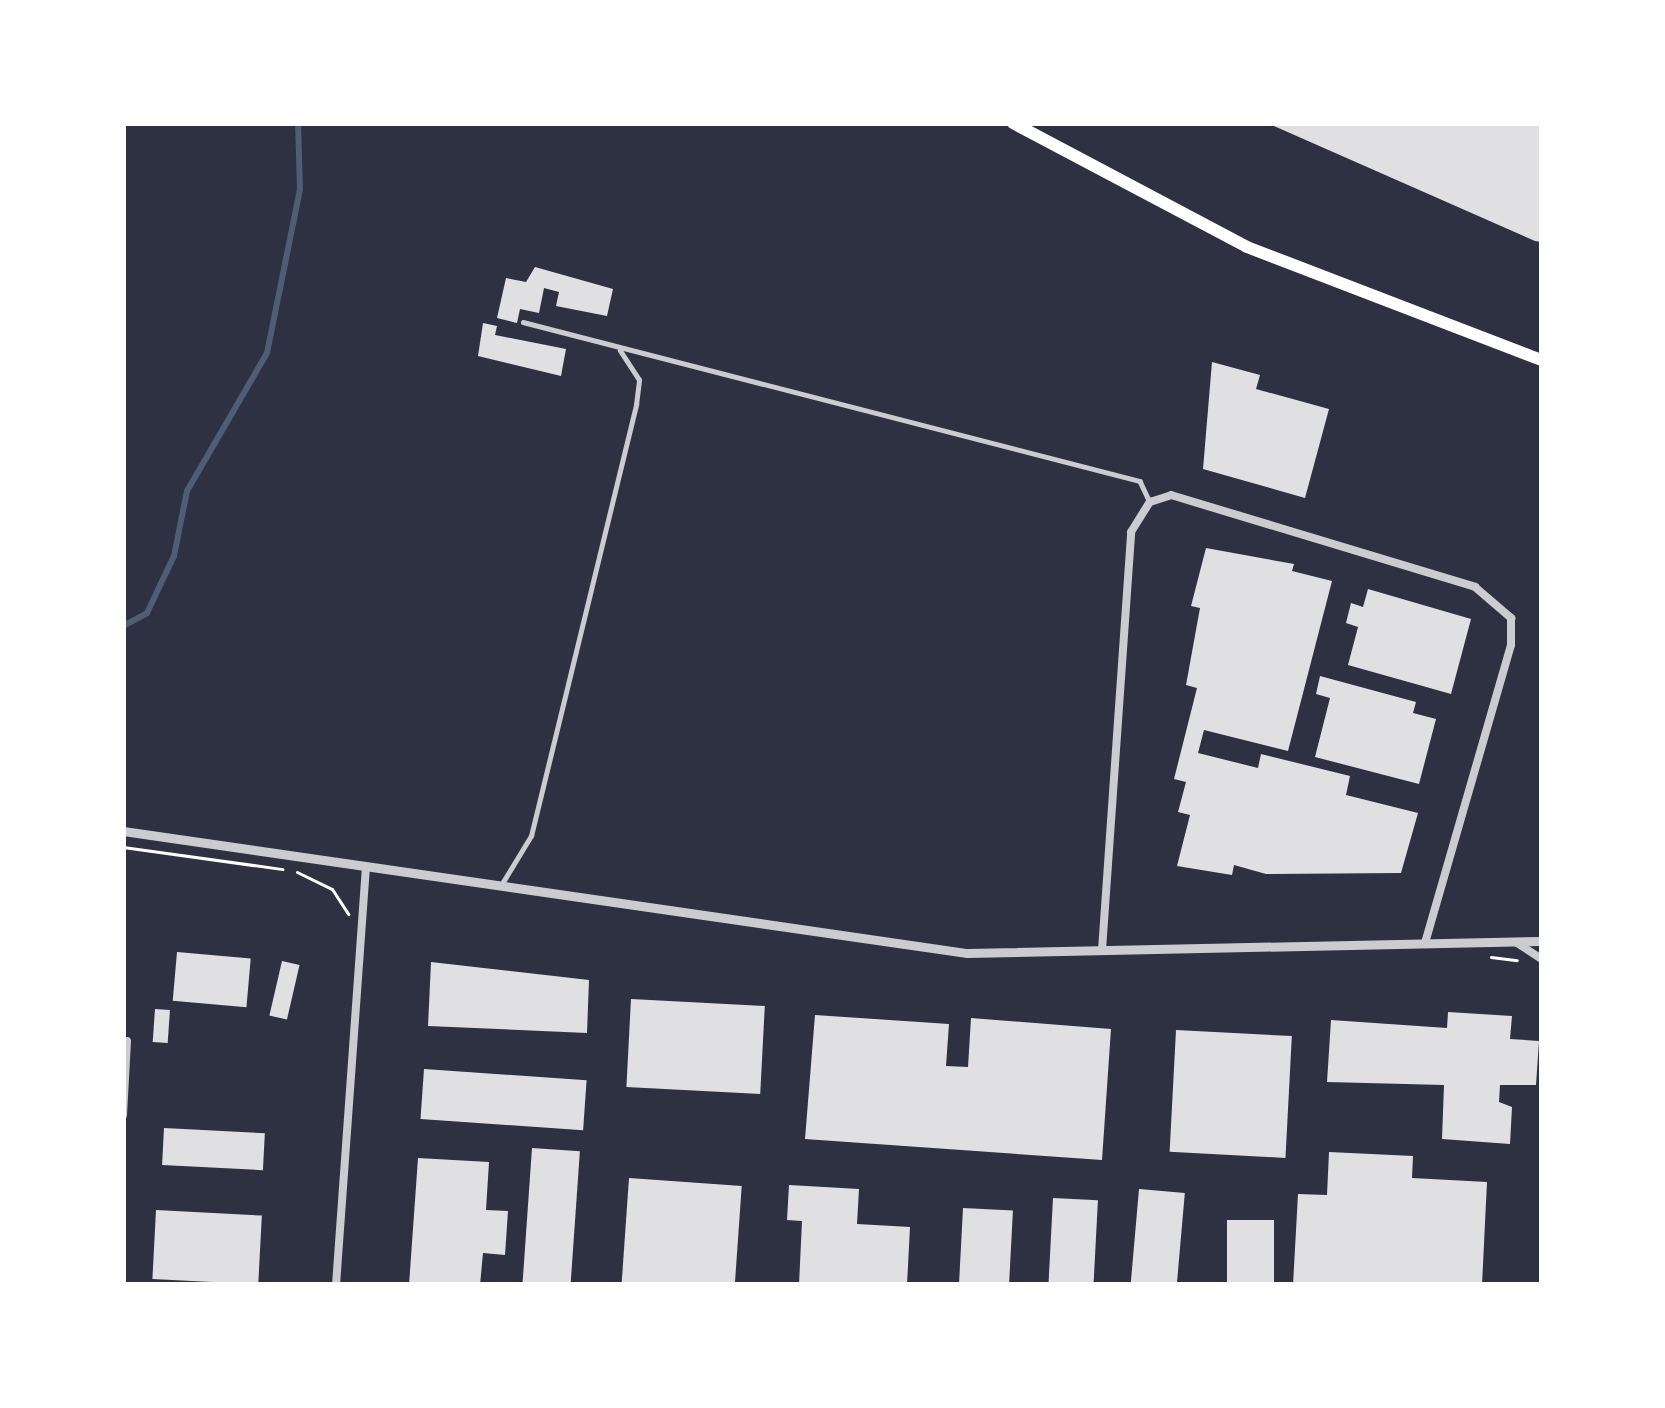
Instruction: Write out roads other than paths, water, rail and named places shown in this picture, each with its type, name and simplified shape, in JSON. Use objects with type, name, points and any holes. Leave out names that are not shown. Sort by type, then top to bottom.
[{"type":"highway","points":[[1013,123],[1247,247],[1542,360]]},
{"type":"street","points":[[1102,950],[1131,532],[1150,502],[1171,495],[1475,586],[1510,618],[1510,644],[1424,943]]},
{"type":"street","points":[[123,832],[908,948],[1102,950],[1542,941]]},
{"type":"street","points":[[336,1285],[366,868]]},
{"type":"street","points":[[1516,942],[1542,958]]},
{"type":"street","points":[[123,1115],[127,1041]]},
{"type":"lane","points":[[523,322],[620,351],[1140,481],[1150,502]]},
{"type":"lane","points":[[500,887],[531,836],[636,405],[639,380],[620,351]]},
{"type":"waterway","points":[[123,626],[147,613],[174,556],[187,491],[267,353],[300,189],[298,123]]}]
